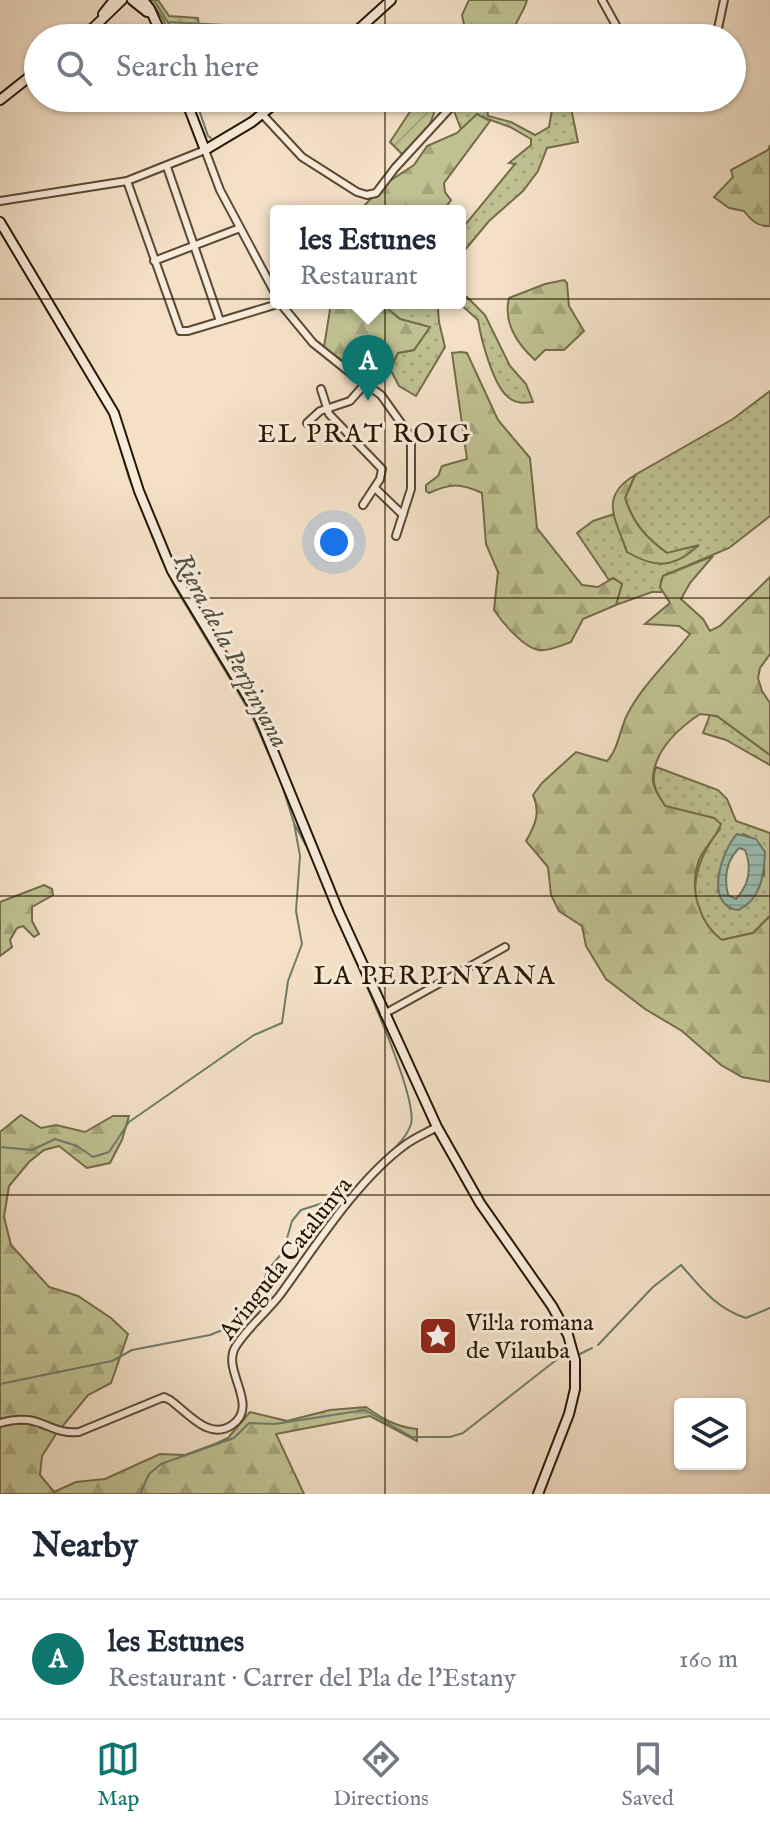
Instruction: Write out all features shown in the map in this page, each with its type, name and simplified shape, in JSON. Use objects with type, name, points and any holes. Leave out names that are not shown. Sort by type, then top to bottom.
[{"type":"street","points":[[364,24],[391,0]]},
{"type":"street","points":[[602,0],[615,24]]},
{"type":"street","points":[[719,24],[724,0]]},
{"type":"street","points":[[118,2],[137,1],[157,24]]},
{"type":"street","points":[[92,24],[118,2]]},
{"type":"street","points":[[94,24],[118,2]]},
{"type":"street","points":[[0,100],[24,81]]},
{"type":"street","points":[[190,112],[220,190],[270,284]]},
{"type":"street","points":[[0,201],[127,181],[205,150],[266,112]]},
{"type":"street","points":[[263,115],[302,157],[357,192],[367,195],[376,193],[446,112]]},
{"type":"street","points":[[167,167],[220,321]]},
{"type":"street","points":[[127,181],[180,331],[270,306]]},
{"type":"street","points":[[0,222],[114,413],[139,491],[172,571],[258,714],[338,910],[437,1127],[480,1203],[552,1306],[571,1344],[576,1376],[573,1401],[538,1494]]},
{"type":"street","points":[[154,261],[240,228]]},
{"type":"street","points":[[285,309],[313,343],[390,404],[411,437],[413,480],[396,536]]},
{"type":"street","points":[[307,423],[314,415],[350,401],[365,384]]},
{"type":"street","points":[[321,389],[329,414],[382,469],[375,488],[363,505]]},
{"type":"street","points":[[375,488],[403,515]]},
{"type":"street","points":[[384,1014],[505,947]]},
{"type":"street","name":"Avinguda Catalunya","points":[[0,1423],[31,1419],[74,1433],[164,1397],[207,1429],[220,1430],[233,1424],[242,1412],[240,1388],[231,1363],[234,1348],[277,1299],[361,1187],[407,1143],[437,1127]]},
{"type":"green space","points":[[150,0],[158,0],[169,16],[198,18],[199,24],[165,24]]},
{"type":"green space","points":[[469,0],[527,0],[516,24],[464,24],[462,15]]},
{"type":"green space","points":[[410,112],[434,112],[428,130],[403,155],[390,142]]},
{"type":"green space","points":[[454,112],[488,112],[488,116],[511,122],[535,135],[549,127],[552,112],[572,112],[578,142],[547,148],[538,171],[523,191],[489,221],[466,249],[466,224],[515,164],[509,163],[531,145],[531,139],[510,127],[477,115],[461,129]]},
{"type":"green space","points":[[477,114],[490,121],[444,183],[445,192],[451,200],[447,205],[365,205],[385,184],[414,165],[427,146],[457,133]]},
{"type":"green space","points":[[770,145],[770,226],[766,226],[714,197],[733,177],[731,170],[768,150]]},
{"type":"green space","points":[[564,280],[569,306],[584,331],[564,350],[545,350],[535,360],[513,332],[508,316],[509,298]]},
{"type":"green space","points":[[466,297],[485,315],[510,366],[526,384],[533,402],[514,401],[497,383],[478,320],[466,309]]},
{"type":"green space","points":[[330,309],[389,309],[400,319],[430,327],[414,350],[398,353],[390,369],[374,361],[355,370],[324,347]]},
{"type":"green space","points":[[438,309],[445,347],[416,396],[399,386],[390,369],[398,353],[414,350],[429,327],[400,319],[389,310]]},
{"type":"green space","points":[[452,353],[467,353],[498,420],[530,458],[537,528],[582,585],[598,587],[613,578],[622,584],[616,605],[583,619],[571,642],[555,648],[532,648],[507,627],[494,610],[498,572],[486,544],[482,493],[456,486],[429,493],[426,491],[426,485],[438,476],[442,466],[467,459]]},
{"type":"green space","points":[[770,391],[770,516],[729,548],[663,576],[660,587],[663,592],[652,592],[616,605],[622,584],[613,578],[609,580],[577,533],[593,521],[614,514],[627,552],[667,553],[641,529],[628,507],[625,498],[635,475],[733,419]]},
{"type":"green space","points":[[635,475],[625,498],[636,522],[667,553],[699,545],[690,553],[664,564],[637,558],[627,552],[615,519],[613,500],[624,483]]},
{"type":"green space","points":[[713,556],[681,599],[703,619],[710,631],[720,626],[770,577],[770,654],[760,668],[758,678],[770,703],[770,755],[717,716],[700,714],[677,732],[664,748],[655,766],[653,784],[665,806],[714,818],[721,824],[700,858],[695,884],[698,906],[714,933],[722,940],[753,933],[770,916],[770,1082],[742,1077],[721,1065],[682,1031],[645,1009],[606,979],[586,946],[582,926],[559,911],[551,895],[548,867],[526,841],[536,819],[537,807],[533,795],[542,783],[576,752],[607,761],[633,704],[690,634],[679,626],[645,624],[670,603],[660,587],[663,576]]},
{"type":"green space","points":[[710,715],[717,716],[770,755],[770,765],[726,740],[703,733]]},
{"type":"green space","points":[[656,767],[718,790],[727,799],[736,821],[770,833],[770,916],[753,933],[721,940],[700,914],[695,886],[698,871],[720,829],[713,818],[665,806],[655,787]],"holes":[[[743,834],[762,850],[764,875],[730,909],[718,891],[719,872]]]},
{"type":"green space","points":[[44,885],[52,889],[53,895],[32,907],[32,921],[39,934],[34,937],[23,926],[17,928],[10,940],[12,947],[0,956],[0,902]]},
{"type":"green space","points":[[21,1115],[41,1128],[56,1125],[85,1132],[113,1116],[129,1116],[122,1140],[110,1163],[87,1168],[59,1146],[44,1150],[29,1162],[9,1186],[4,1217],[11,1245],[49,1287],[78,1296],[111,1318],[128,1334],[111,1383],[88,1395],[42,1456],[40,1475],[54,1492],[76,1482],[105,1479],[160,1454],[185,1455],[215,1444],[228,1438],[250,1412],[287,1421],[330,1410],[366,1407],[390,1422],[417,1429],[417,1441],[370,1416],[276,1434],[304,1494],[0,1494],[0,1132]]},
{"type":"water","points":[[737,834],[756,839],[765,852],[762,878],[756,893],[746,906],[738,910],[727,906],[718,888],[721,864]],"holes":[[[739,848],[745,850],[748,876],[736,899],[728,895],[727,870]]]},
{"type":"waterway","points":[[154,0],[169,24]]},
{"type":"waterway","points":[[168,22],[206,24]]},
{"type":"waterway","points":[[200,112],[211,138]]},
{"type":"waterway","name":"Riera de la Perpinyana","points":[[108,410],[113,423]]},
{"type":"waterway","name":"Riera de la Perpinyana","points":[[0,1147],[32,1150],[55,1139],[77,1146],[93,1157],[109,1152],[129,1122],[254,1035],[282,1023],[288,981],[302,944],[296,911],[300,856],[281,782],[251,714],[161,558],[129,478],[117,437]]},
{"type":"waterway","points":[[295,825],[311,855]]},
{"type":"waterway","points":[[333,909],[394,1052],[411,1107],[409,1129],[385,1158]]},
{"type":"waterway","points":[[0,1384],[112,1361],[132,1350],[210,1335],[237,1324],[256,1307],[267,1271],[283,1252],[292,1221],[301,1210],[348,1195],[366,1177]]},
{"type":"waterway","points":[[598,1345],[653,1287],[681,1265],[710,1297],[735,1314],[746,1318],[770,1308]]},
{"type":"waterway","points":[[580,1354],[592,1348]]},
{"type":"waterway","points":[[140,1494],[149,1474],[161,1464],[234,1438],[249,1423],[275,1424],[365,1410],[412,1437],[450,1437],[463,1433],[560,1357],[569,1356]]},
{"type":"place","name":"les Estunes","points":[[368,401]]},
{"type":"place","name":"Vil·la romana de Vilauba","points":[[438,1336]]},
{"type":"district","name":"EL PRAT ROIG","points":[[365,433]]},
{"type":"district","name":"LA PERPINYANA","points":[[435,975]]}]
